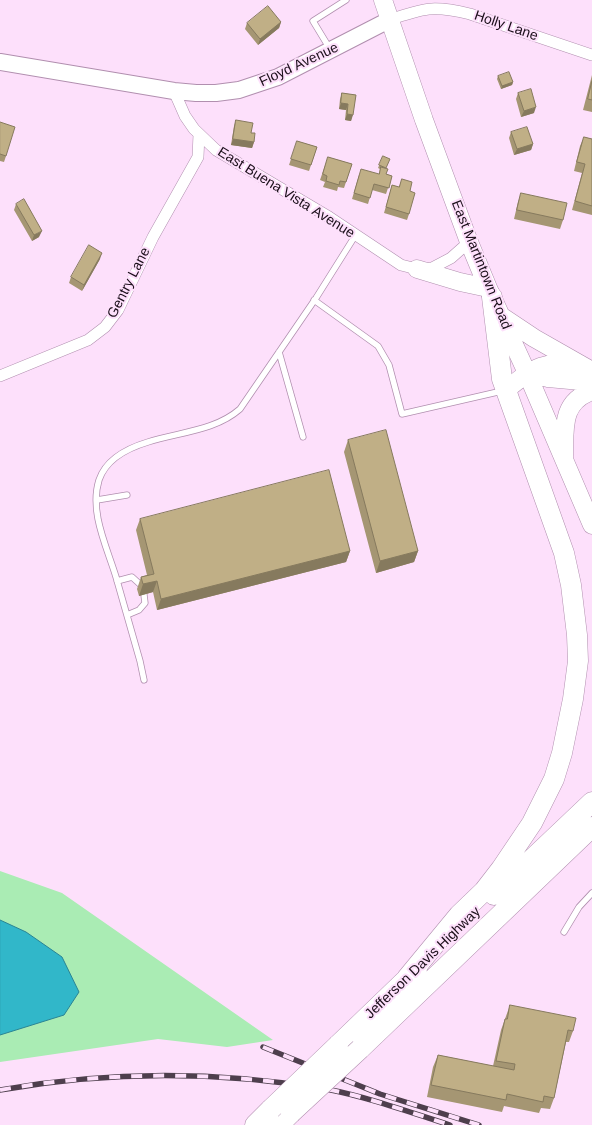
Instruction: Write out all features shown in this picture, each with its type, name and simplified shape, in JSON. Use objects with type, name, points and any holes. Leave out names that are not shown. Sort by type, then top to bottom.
[{"type":"highway","points":[[407,978],[459,915],[502,869],[532,823],[554,779],[574,699],[578,661],[571,585],[564,553],[502,379],[490,292]]},
{"type":"highway","name":"Jefferson Davis Highway","points":[[280,1116],[338,1044],[592,802]]},
{"type":"highway","name":"Jefferson Davis Highway","points":[[255,1125],[280,1116],[360,1049],[592,826]]},
{"type":"main road","name":"East Martintown Road","points":[[383,0],[424,120],[469,242],[527,373],[564,463],[588,506],[592,525]]},
{"type":"main road","name":"Floyd Avenue","points":[[174,91],[216,93],[239,90],[278,77],[390,20]]},
{"type":"main road","points":[[0,62],[174,91]]},
{"type":"main road","points":[[417,269],[490,292]]},
{"type":"main road","points":[[501,316],[592,372]]},
{"type":"main road","points":[[506,390],[527,373],[543,365],[570,366],[592,372]]},
{"type":"main road","points":[[527,373],[548,378],[592,382]]},
{"type":"main road","points":[[564,463],[566,416],[580,397],[592,391]]},
{"type":"street","name":"Holly Lane","points":[[390,20],[424,8],[450,9],[470,14],[592,56]]},
{"type":"street","name":"East Buena Vista Avenue","points":[[174,91],[185,116],[199,134],[229,159],[329,217],[401,265],[417,269]]},
{"type":"street","name":"Gentry Lane","points":[[0,376],[88,340],[97,335],[112,319],[153,237],[198,157],[199,134]]},
{"type":"street","points":[[417,269],[432,268],[451,258],[469,242]]},
{"type":"lane","points":[[332,50],[313,21],[346,0]]},
{"type":"lane","points":[[144,680],[127,615],[98,521],[98,481],[116,456],[129,448],[213,426],[228,419],[240,409],[355,236]]},
{"type":"lane","points":[[314,300],[378,346],[389,365],[402,414],[506,390]]},
{"type":"lane","points":[[279,352],[304,437]]},
{"type":"lane","points":[[97,500],[126,495]]},
{"type":"lane","points":[[117,581],[132,577],[143,587],[145,603],[139,610],[127,615]]},
{"type":"lane","points":[[564,932],[579,907],[592,893]]},
{"type":"green space","points":[[0,871],[62,893],[273,1040],[227,1047],[158,1039],[0,1062]]},
{"type":"water","points":[[0,920],[26,932],[62,957],[79,992],[64,1015],[0,1035]]},
{"type":"building","points":[[268,6],[281,22],[260,39],[247,23]]},
{"type":"building","points":[[509,72],[513,82],[502,86],[498,76]]},
{"type":"building","points":[[592,81],[592,100],[588,99]]},
{"type":"building","points":[[531,89],[536,107],[524,111],[518,93]]},
{"type":"building","points":[[342,93],[356,95],[353,115],[347,114],[348,104],[341,103]]},
{"type":"building","points":[[236,120],[253,123],[251,133],[255,133],[254,142],[233,139]]},
{"type":"building","points":[[0,122],[15,127],[6,156],[0,154]]},
{"type":"building","points":[[527,127],[533,144],[517,149],[511,132]]},
{"type":"building","points":[[584,137],[592,139],[592,206],[575,201],[585,164],[577,162]]},
{"type":"building","points":[[297,141],[317,147],[311,165],[291,159]]},
{"type":"building","points":[[383,156],[390,159],[386,168],[379,165]]},
{"type":"building","points":[[328,157],[352,164],[346,182],[340,181],[339,185],[326,181],[327,176],[323,174]]},
{"type":"building","points":[[381,167],[388,169],[386,174],[392,176],[389,188],[374,184],[370,198],[354,193],[361,169],[379,174]]},
{"type":"building","points":[[402,179],[412,182],[410,191],[415,193],[409,214],[386,207],[392,185],[399,187]]},
{"type":"building","points":[[521,193],[567,203],[563,220],[517,210]]},
{"type":"building","points":[[24,199],[42,231],[34,235],[16,204]]},
{"type":"building","points":[[89,245],[102,253],[84,285],[71,277]]},
{"type":"building","points":[[386,430],[418,551],[380,561],[348,440]]},
{"type":"building","points":[[329,470],[350,551],[161,599],[157,581],[143,584],[141,577],[154,574],[140,519]]},
{"type":"building","points":[[510,1005],[576,1018],[573,1031],[568,1030],[554,1098],[544,1096],[543,1102],[507,1094],[506,1100],[431,1085],[438,1055],[514,1070],[515,1064],[496,1061]]},
{"type":"railway","points":[[263,1047],[380,1094],[479,1125]]},
{"type":"railway","points":[[0,1090],[81,1079],[122,1077],[204,1076],[245,1079],[342,1092],[450,1125]]}]
